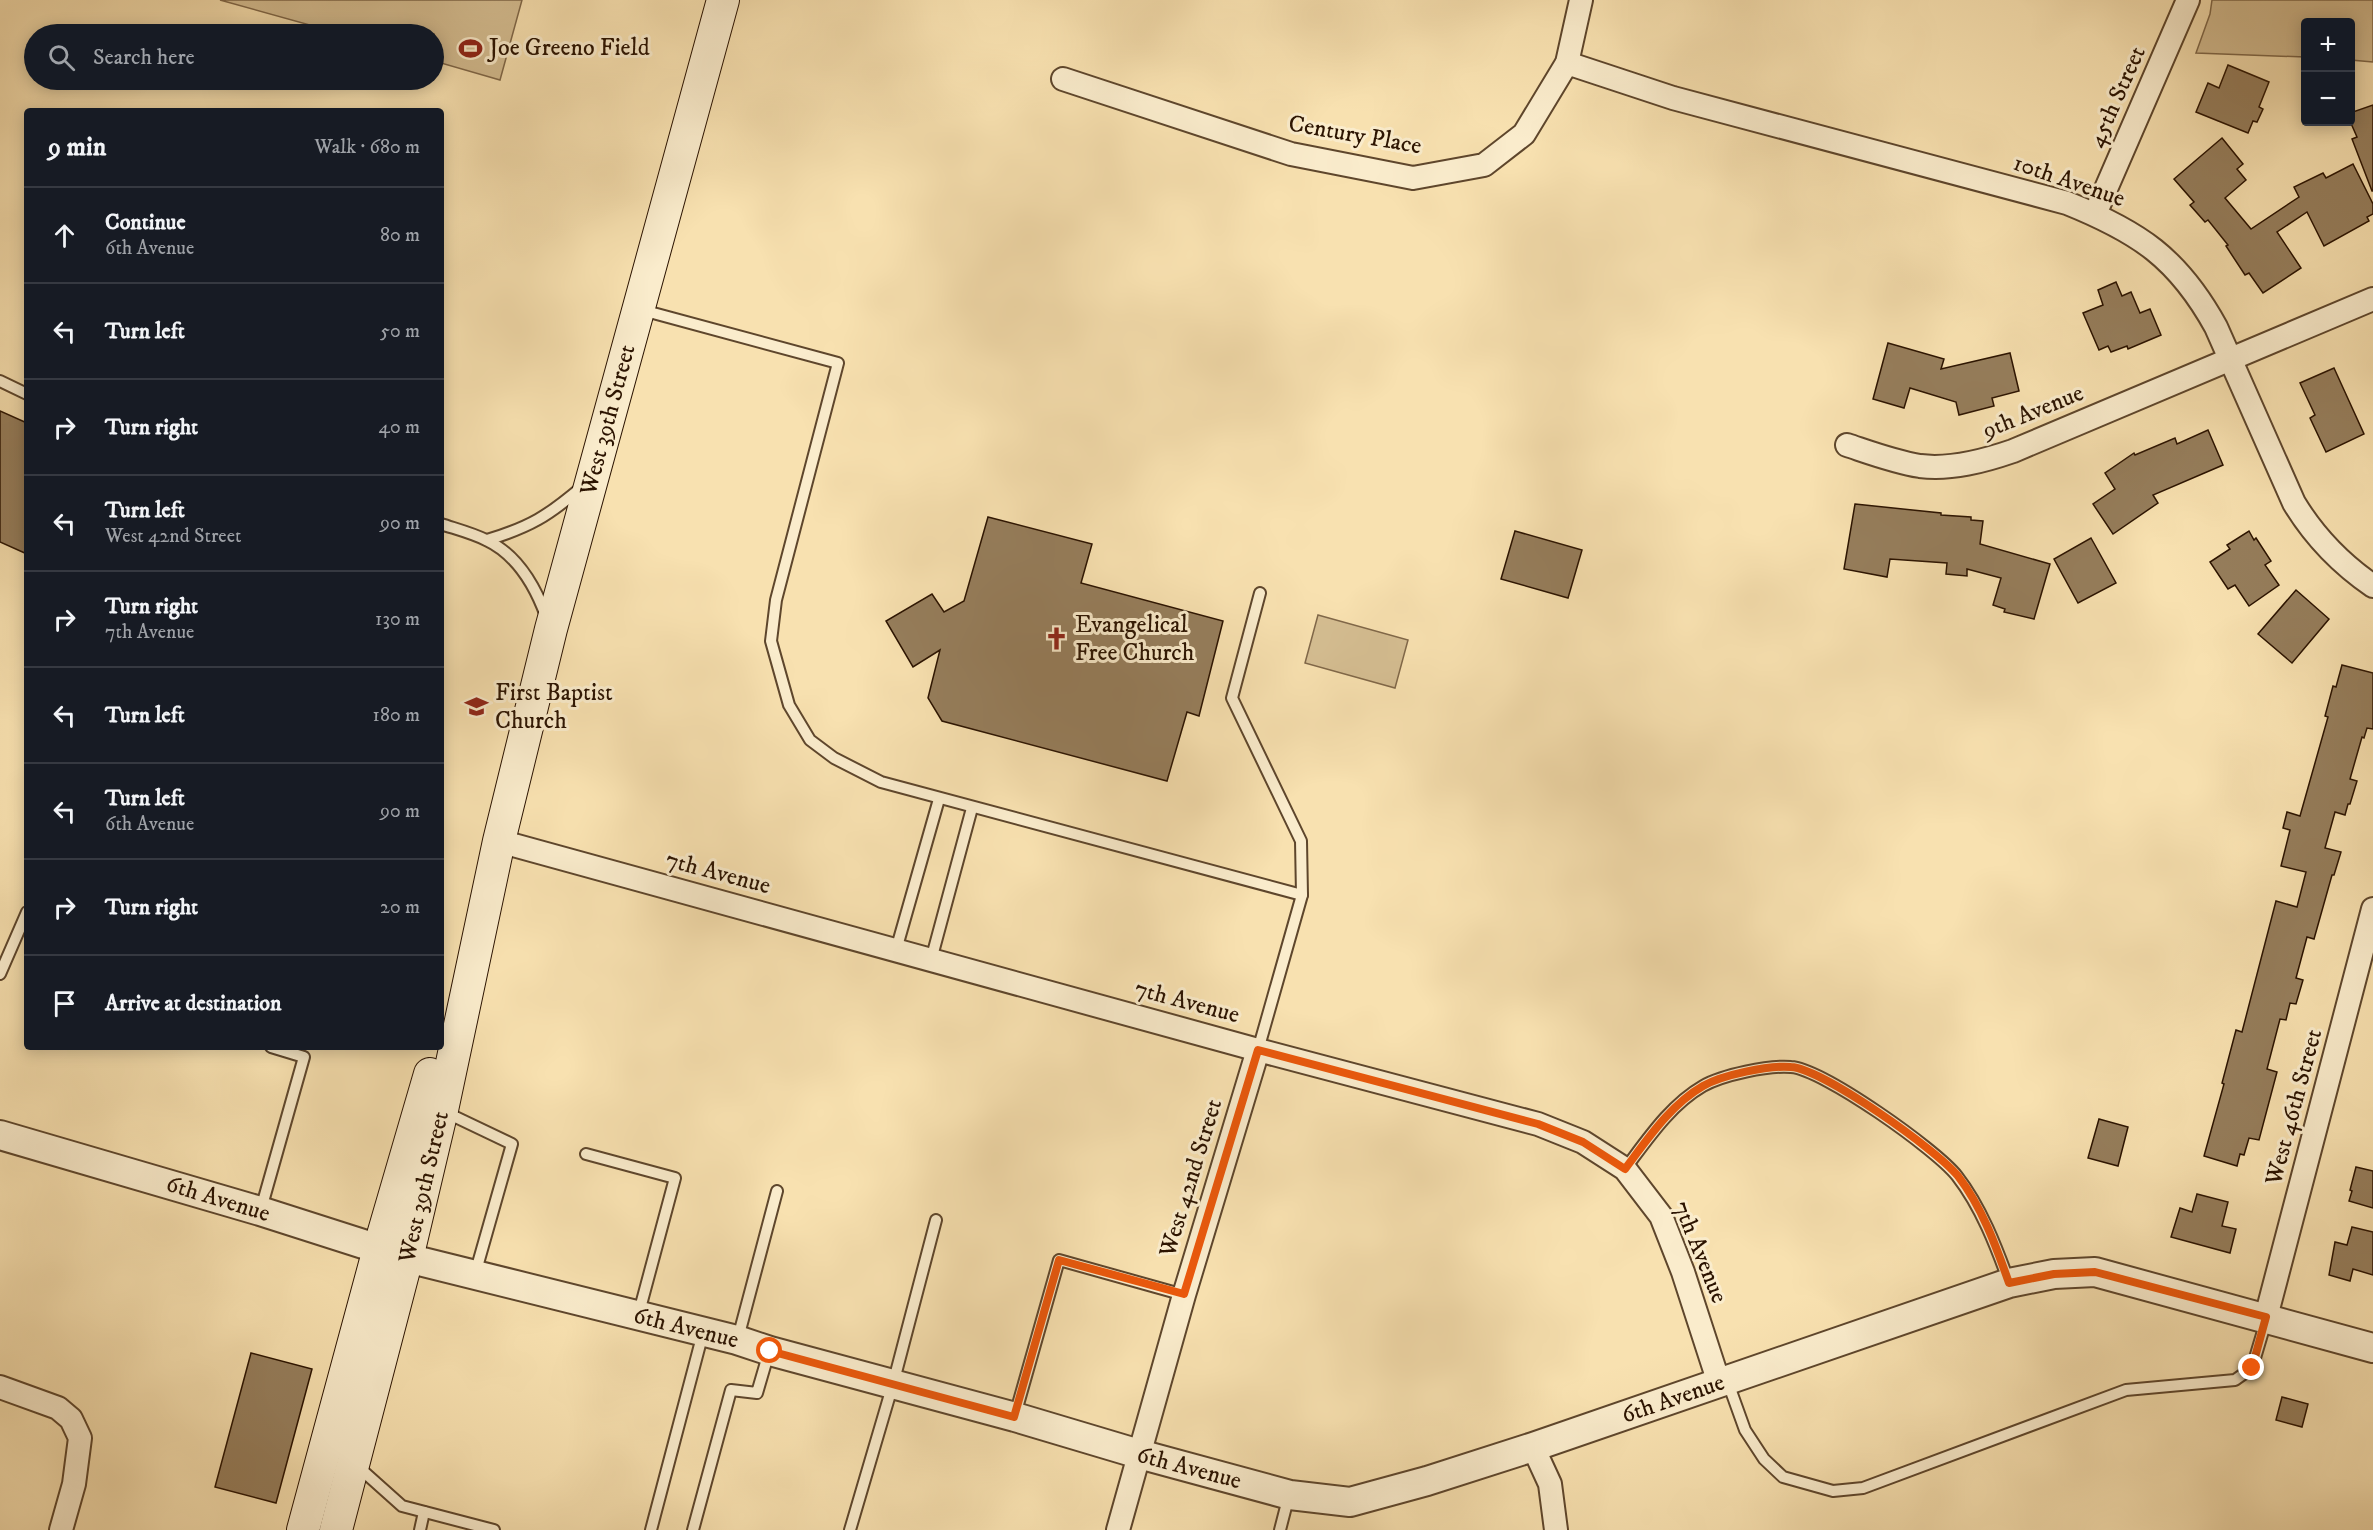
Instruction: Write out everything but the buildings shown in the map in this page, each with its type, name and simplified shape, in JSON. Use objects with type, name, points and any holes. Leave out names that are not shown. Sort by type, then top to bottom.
[{"type":"main road","name":"West 39th Street","points":[[303,1530],[442,1110],[499,841],[551,629],[723,0]]},
{"type":"main road","name":"West 39th Street","points":[[444,1028],[499,841]]},
{"type":"main road","name":"West 39th Street","points":[[336,1530],[352,1467],[393,1253],[437,1050]]},
{"type":"street","name":"Century Place","points":[[1063,79],[1291,154],[1413,178],[1484,165],[1524,134],[1567,63],[1581,0]]},
{"type":"street","name":"45th Street","points":[[2095,214],[2188,0]]},
{"type":"street","name":"10th Avenue","points":[[1567,63],[1673,98],[2067,203],[2126,229],[2157,250],[2184,277],[2203,303],[2294,503],[2307,524],[2343,564],[2373,586]]},
{"type":"street","name":"9th Avenue","points":[[1847,445],[1922,466],[1950,466],[1983,461],[2013,451],[2373,299]]},
{"type":"street","name":"7th Avenue","points":[[499,841],[1258,1050],[1538,1124],[1583,1142],[1625,1169],[1661,1216],[1723,1381]]},
{"type":"street","name":"West 46th Street","points":[[2266,1317],[2373,909]]},
{"type":"street","name":"West 42nd Street","points":[[1118,1530],[1184,1294],[1258,1050]]},
{"type":"street","name":"6th Avenue","points":[[0,1135],[260,1211],[393,1253],[737,1340],[1290,1495],[1350,1502],[1427,1481],[1533,1447],[2009,1283],[2054,1274],[2095,1272],[2373,1348]]},
{"type":"street","points":[[0,1387],[58,1408],[71,1419],[80,1438],[74,1484],[62,1530]]},
{"type":"street","points":[[1533,1447],[1550,1484],[1556,1530]]},
{"type":"lane","points":[[639,309],[838,363],[776,600],[771,640],[789,705],[810,740],[834,758],[881,783],[1302,895]]},
{"type":"lane","points":[[0,381],[24,392]]},
{"type":"lane","points":[[487,540],[521,530],[554,511],[592,477]]},
{"type":"lane","points":[[444,525],[487,540],[517,564],[538,595],[551,629]]},
{"type":"lane","points":[[1258,1050],[1302,895],[1301,841],[1232,698],[1260,593]]},
{"type":"lane","points":[[896,950],[939,799]]},
{"type":"lane","points":[[931,960],[972,808]]},
{"type":"lane","points":[[0,974],[24,919]]},
{"type":"lane","points":[[260,1211],[304,1057],[281,1050]]},
{"type":"lane","points":[[1625,1169],[1655,1130],[1680,1104],[1703,1085],[1744,1071],[1791,1067],[1814,1073],[1935,1152],[1958,1176],[1992,1235],[2009,1283]]},
{"type":"lane","points":[[442,1110],[512,1144],[475,1275]]},
{"type":"lane","points":[[586,1154],[675,1178],[638,1316]]},
{"type":"lane","points":[[737,1340],[777,1191]]},
{"type":"lane","points":[[850,1530],[936,1220]]},
{"type":"lane","points":[[1014,1417],[1059,1260],[1184,1294]]},
{"type":"lane","points":[[1723,1381],[1744,1430],[1764,1460],[1783,1477],[1833,1491],[1863,1488],[2126,1390],[2235,1380],[2252,1368],[2266,1317]]},
{"type":"lane","points":[[651,1530],[704,1333]]},
{"type":"lane","points":[[693,1530],[731,1390],[757,1393],[770,1351]]},
{"type":"lane","points":[[352,1467],[364,1472],[402,1506],[495,1530]]},
{"type":"lane","points":[[1280,1530],[1290,1495]]},
{"type":"lane","points":[[420,1530],[424,1512]]},
{"type":"shaded area","name":"Joe Greeno Field","points":[[220,0],[522,0],[500,80],[444,64],[444,24],[306,24]]},
{"type":"shaded area","points":[[2212,0],[2373,0],[2373,62],[2355,60],[2355,18],[2301,18],[2301,57],[2196,53],[2210,14]]},
{"type":"shaded area","points":[[1318,615],[1408,640],[1395,688],[1305,663]]},
{"type":"place","name":"Joe Greeno Field","points":[[471,48]]},
{"type":"place","name":"Evangelical Free Church","points":[[1057,639]]},
{"type":"place","name":"First Baptist Church","points":[[477,707]]},
{"type":"route","points":[[770,1351],[1014,1417],[1059,1260],[1184,1294],[1258,1050],[1538,1124],[1583,1142],[1625,1169],[1655,1130],[1680,1104],[1703,1085],[1744,1071],[1791,1067],[1814,1073],[1935,1152],[1958,1176],[1992,1235],[2009,1283],[2054,1274],[2095,1272],[2266,1317],[2252,1368]]}]
